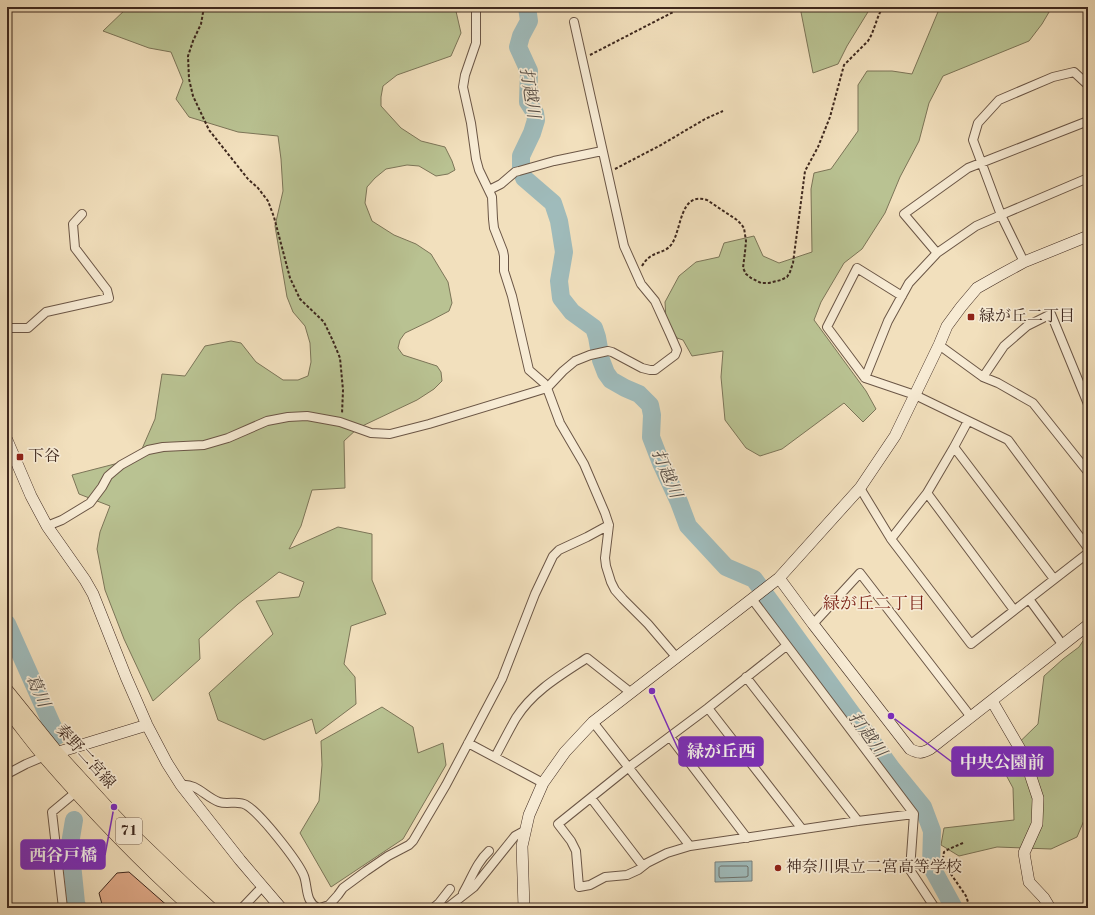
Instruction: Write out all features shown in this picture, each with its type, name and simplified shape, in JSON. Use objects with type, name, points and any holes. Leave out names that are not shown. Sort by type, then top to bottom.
[{"type":"main road","name":"秦野二宮線","points":[[7,691],[24,712],[76,792],[122,842],[192,908]]},
{"type":"main road","name":"秦野二宮線","points":[[7,709],[135,837],[210,908]]},
{"type":"street","points":[[476,7],[476,43],[465,75],[463,87],[471,123],[476,160],[479,170],[492,197],[494,228],[503,250],[504,271],[529,370],[544,383],[547,388],[560,423],[584,464],[605,513],[609,525],[605,558],[606,566],[615,590],[648,624],[677,658]]},
{"type":"street","points":[[47,526],[77,512],[90,503],[108,476],[121,465],[148,450],[163,447],[204,446],[228,438],[267,421],[288,417],[307,416],[340,422],[371,433],[390,434],[429,424],[547,388],[570,364],[590,355],[608,351],[612,352],[646,370],[655,370],[675,355],[676,350],[670,334],[654,301],[641,284],[624,246],[574,22]]},
{"type":"street","points":[[1024,262],[1001,215],[973,140],[978,123],[999,100],[1054,77],[1074,72],[1088,85]]},
{"type":"street","points":[[937,253],[904,214],[968,168],[1088,122]]},
{"type":"street","points":[[489,190],[501,184],[515,172],[554,161],[602,151]]},
{"type":"street","points":[[865,378],[888,322],[909,283],[937,253],[976,226],[1088,178]]},
{"type":"street","points":[[7,328],[28,328],[46,312],[109,298],[107,290],[75,248],[73,224],[82,214]]},
{"type":"street","points":[[524,908],[522,846],[529,815],[543,783],[565,752],[593,722],[776,580],[860,488],[895,436],[947,326],[961,306],[978,288],[1024,262],[1088,236]]},
{"type":"street","points":[[902,296],[857,268],[827,327],[865,378],[915,395],[1008,440],[1088,548]]},
{"type":"street","points":[[983,377],[1004,346],[1027,326],[1051,314],[1088,404]]},
{"type":"street","points":[[939,345],[983,377],[998,383],[1033,403],[1087,467]]},
{"type":"street","points":[[891,540],[927,493],[968,421]]},
{"type":"street","points":[[7,440],[31,496],[47,526],[85,580],[93,594],[147,725],[167,763],[181,785],[281,908]]},
{"type":"street","points":[[954,448],[1054,579]]},
{"type":"street","points":[[860,488],[891,540],[971,644],[1088,553]]},
{"type":"street","points":[[927,493],[1014,610]]},
{"type":"street","points":[[181,785],[187,784],[192,786],[220,802],[242,802],[253,809],[297,864],[305,878],[309,900],[311,903],[319,908],[329,905],[343,888],[388,856],[409,845],[413,841],[446,785],[502,679],[535,594],[553,556],[559,550],[609,525]]},
{"type":"street","points":[[813,624],[860,573],[971,717]]},
{"type":"street","points":[[776,580],[813,624],[910,749],[917,753],[930,749],[1088,625]]},
{"type":"street","points":[[754,597],[786,646],[914,814],[910,870],[935,908]]},
{"type":"street","points":[[1029,599],[1062,644]]},
{"type":"street","points":[[786,646],[708,708],[629,767],[558,824],[571,841],[576,851],[579,886],[590,885],[605,877],[627,875],[667,853],[690,846],[914,814]]},
{"type":"street","points":[[495,756],[517,718],[533,698],[555,679],[587,658],[630,692]]},
{"type":"street","points":[[746,678],[858,821]]},
{"type":"street","points":[[992,701],[1024,756],[1038,798],[1037,824],[1024,853],[1029,882],[1044,898],[1050,908]]},
{"type":"street","points":[[708,708],[802,829]]},
{"type":"street","points":[[593,722],[690,846]]},
{"type":"street","points":[[7,774],[51,753],[147,725]]},
{"type":"street","points":[[670,737],[747,838]]},
{"type":"street","points":[[468,742],[543,783]]},
{"type":"street","points":[[63,908],[52,812],[76,792]]},
{"type":"street","points":[[591,798],[643,866]]},
{"type":"street","points":[[447,908],[474,887],[515,836],[526,830]]},
{"type":"street","points":[[460,898],[470,882],[477,864],[489,850]]},
{"type":"street","points":[[242,908],[263,886]]},
{"type":"street","points":[[433,908],[440,904],[450,889]]},
{"type":"path","points":[[204,7],[201,24],[188,56],[189,78],[193,96],[209,130],[248,179],[258,188],[268,201],[274,217],[290,278],[300,299],[324,322],[333,340],[340,358],[343,390],[340,422]]},
{"type":"path","points":[[582,60],[683,7]]},
{"type":"path","points":[[637,274],[647,258],[666,249],[672,244],[684,210],[687,206],[694,200],[703,199],[707,200],[737,220],[744,228],[746,241],[743,268],[746,274],[761,283],[774,282],[787,277],[793,263],[805,171],[818,146],[830,117],[844,66],[871,37],[874,32],[879,13],[883,7]]},
{"type":"path","points":[[608,173],[661,145],[705,119],[723,111]]},
{"type":"path","points":[[963,843],[944,852],[943,858],[944,864],[966,896],[970,908]]},
{"type":"green space","points":[[128,7],[455,7],[461,33],[451,56],[397,75],[383,86],[381,106],[401,128],[421,141],[445,147],[455,170],[448,174],[436,176],[419,166],[407,165],[386,169],[367,187],[365,203],[372,221],[394,235],[416,244],[431,254],[448,282],[452,303],[449,311],[405,333],[400,340],[398,348],[403,355],[437,366],[441,372],[442,381],[434,389],[417,400],[358,428],[344,441],[345,488],[312,490],[301,526],[289,549],[338,527],[372,534],[372,580],[386,614],[351,626],[344,664],[355,677],[356,704],[316,734],[312,719],[264,740],[218,720],[209,693],[273,634],[256,601],[299,597],[304,582],[279,572],[238,604],[199,639],[200,659],[153,701],[124,639],[105,590],[97,549],[100,532],[110,506],[79,494],[72,475],[138,458],[155,419],[162,374],[185,376],[205,346],[231,341],[241,343],[256,362],[283,380],[298,380],[308,376],[311,362],[310,343],[305,326],[293,312],[287,297],[275,226],[283,191],[278,136],[238,132],[189,117],[176,99],[183,81],[171,52],[149,48],[103,31]]},
{"type":"green space","points":[[800,7],[871,7],[847,46],[838,64],[813,73]]},
{"type":"green space","points":[[940,7],[1052,7],[1042,24],[1029,41],[943,76],[929,103],[919,141],[900,177],[885,213],[862,249],[844,263],[821,302],[814,320],[866,391],[876,409],[863,422],[844,403],[782,449],[760,456],[746,448],[725,420],[721,377],[723,351],[692,356],[683,340],[677,338],[666,321],[665,302],[679,276],[696,262],[719,257],[724,243],[754,236],[763,256],[779,263],[812,252],[811,189],[814,173],[831,169],[858,131],[858,85],[867,71],[892,71],[912,74]]},
{"type":"green space","points":[[1088,637],[1088,796],[1085,818],[1077,837],[1051,849],[997,847],[959,856],[941,845],[944,828],[1014,820],[1013,788],[999,762],[1038,724],[1044,676],[1079,647]]},
{"type":"green space","points":[[382,707],[413,727],[418,753],[443,743],[446,765],[403,839],[331,887],[300,833],[319,801],[322,765],[321,741]]},
{"type":"water","points":[[752,861],[752,881],[715,882],[715,862]]},
{"type":"building","points":[[129,872],[170,908],[103,908],[99,893],[117,873]]},
{"type":"waterway","name":"打越川","points":[[527,7],[529,21],[521,36],[518,47],[529,71],[528,102],[535,113],[536,120],[532,133],[521,156],[521,167],[524,178],[553,203],[559,221],[564,252],[559,281],[561,298],[572,312],[594,328],[601,360],[606,373],[611,380],[639,394],[650,405],[652,415],[651,437],[688,526],[726,567],[754,579],[892,769],[923,807],[932,831],[931,866],[954,908]]},
{"type":"waterway","name":"葛川","points":[[7,624],[57,736]]},
{"type":"waterway","name":"葛川","points":[[74,820],[70,844],[76,903],[78,908]]},
{"type":"place","name":"緑が丘二丁目","points":[[971,317]]},
{"type":"place","name":"下谷","points":[[20,457]]},
{"type":"place","name":"緑が丘西","points":[[652,691]]},
{"type":"place","name":"中央公園前","points":[[891,716]]},
{"type":"place","name":"西谷戸橋","points":[[114,807]]},
{"type":"place","name":"神奈川県立二宮高等学校","points":[[778,868]]},
{"type":"district","name":"緑が丘二丁目","points":[[874,604]]}]
